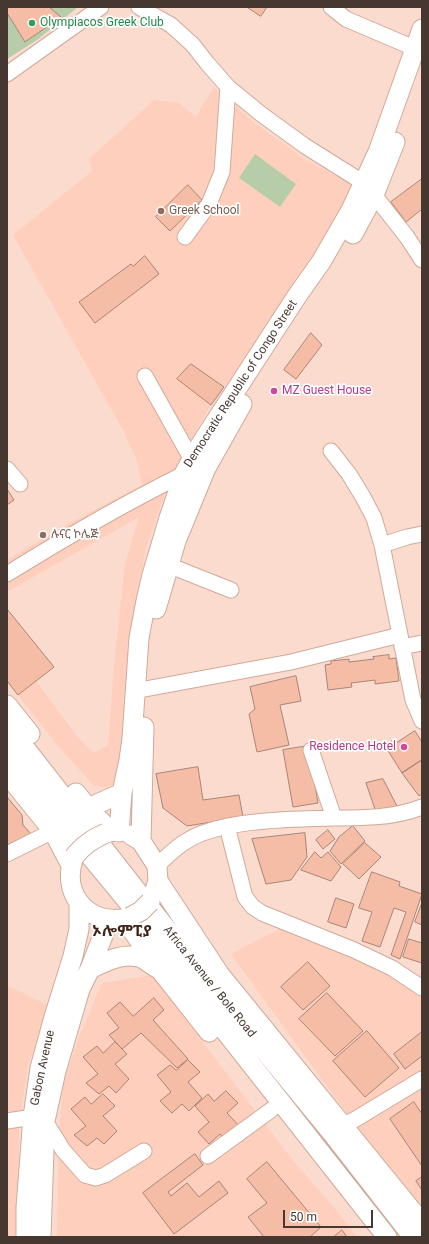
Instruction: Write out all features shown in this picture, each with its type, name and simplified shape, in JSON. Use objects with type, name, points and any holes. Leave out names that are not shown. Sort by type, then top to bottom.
[{"type":"main road","name":"Democratic Republic of Congo Street","points":[[141,841],[142,787],[132,738],[139,638],[152,575],[169,518],[194,467],[229,425],[268,361],[349,241],[369,189],[391,155],[418,56],[422,29]]},
{"type":"main road","name":"Democratic Republic of Congo Street","points":[[112,832],[122,793],[137,762],[149,646],[154,616],[176,541],[194,467]]},
{"type":"main road","points":[[7,705],[88,808],[112,832]]},
{"type":"main road","name":"Africa Avenue / Bole Road","points":[[7,725],[201,973],[332,1133],[413,1237]]},
{"type":"main road","name":"Africa Avenue / Bole Road","points":[[7,751],[72,834],[152,931],[210,1012],[387,1237]]},
{"type":"main road","points":[[7,774],[53,832],[72,864]]},
{"type":"main road","points":[[88,808],[122,793]]},
{"type":"main road","points":[[158,873],[156,892],[150,902],[141,911],[121,919],[98,917],[88,911],[79,903],[72,888],[72,864],[81,848],[93,839],[112,832],[131,835],[141,841],[158,873],[220,975],[422,1223]]},
{"type":"main road","name":"Gabon Avenue","points":[[26,1237],[34,1207],[39,1119],[40,1068],[73,956],[79,929],[79,903]]},
{"type":"main road","points":[[121,919],[371,1237]]},
{"type":"main road","name":"Gabon Avenue","points":[[39,1119],[56,1071],[80,989],[90,969],[121,919]]},
{"type":"main road","points":[[90,969],[113,958],[124,956],[139,957],[161,971]]},
{"type":"main road","name":"Gabon Avenue","points":[[34,1207],[41,1237]]},
{"type":"street","points":[[7,74],[101,7]]},
{"type":"street","points":[[139,7],[171,25],[193,45],[228,87],[261,114],[369,189],[407,237],[422,260]]},
{"type":"street","points":[[331,7],[346,19],[418,56]]},
{"type":"street","points":[[185,237],[209,204],[222,172],[228,87]]},
{"type":"street","points":[[7,574],[81,528],[194,467],[145,376]]},
{"type":"street","points":[[331,451],[349,474],[374,518],[382,545],[413,700],[422,721]]},
{"type":"street","points":[[7,469],[20,484]]},
{"type":"street","points":[[382,545],[407,536],[422,534]]},
{"type":"street","points":[[168,565],[230,590]]},
{"type":"street","points":[[145,688],[401,641],[422,642]]},
{"type":"street","points":[[311,750],[334,818]]},
{"type":"street","points":[[158,873],[185,841],[197,835],[227,826],[263,821],[371,818],[398,814],[422,807]]},
{"type":"street","points":[[227,826],[245,896],[262,914],[354,950],[392,968],[422,988]]},
{"type":"street","points":[[7,854],[53,832]]},
{"type":"street","points":[[342,1125],[354,1120],[422,1079]]},
{"type":"street","points":[[208,1156],[271,1110]]},
{"type":"street","points":[[7,1120],[39,1119],[85,1175],[96,1178],[105,1175],[144,1151]]},
{"type":"shaded area","points":[[214,87],[257,125],[308,161],[353,185],[306,275],[253,352],[211,405],[178,463],[162,502],[145,551],[137,599],[123,753],[118,781],[108,787],[94,786],[54,741],[18,695],[36,681],[79,739],[94,753],[108,745],[115,655],[125,564],[139,517],[7,592],[7,560],[66,525],[142,485],[138,463],[123,430],[13,235],[92,171],[89,159],[154,100],[179,103],[196,117]]},
{"type":"shaded area","points":[[300,918],[422,994],[422,1209],[373,1150],[231,954]]},
{"type":"shaded area","points":[[152,975],[290,1157],[336,1210],[357,1237],[57,1237],[59,1135],[62,1088],[78,1039],[102,983]]},
{"type":"shaded area","points":[[9,986],[49,1006],[28,1066],[19,1126],[19,1237],[7,1237],[7,992]]},
{"type":"green space","name":"Olympiacos Greek Club","points":[[7,7],[78,7],[37,40],[7,59]]},
{"type":"green space","points":[[255,154],[296,184],[280,207],[239,178]]},
{"type":"building","points":[[7,7],[49,7],[61,17],[25,42],[7,13]]},
{"type":"building","points":[[247,7],[267,7],[261,16]]},
{"type":"building","points":[[422,179],[422,209],[406,222],[391,202]]},
{"type":"building","points":[[188,185],[202,200],[170,231],[156,217]]},
{"type":"building","points":[[145,256],[159,274],[95,323],[79,302],[131,264],[133,266]]},
{"type":"building","points":[[311,333],[322,345],[296,379],[284,370]]},
{"type":"building","points":[[191,364],[224,387],[211,405],[177,379]]},
{"type":"building","points":[[7,489],[14,500],[7,505]]},
{"type":"building","points":[[7,609],[54,667],[18,695],[7,681]]},
{"type":"building","points":[[389,655],[389,659],[396,658],[399,681],[375,684],[375,680],[351,683],[352,687],[328,690],[325,665],[331,664],[331,661],[349,659],[349,662],[374,659],[373,657]]},
{"type":"building","points":[[296,676],[301,701],[280,705],[289,745],[257,752],[249,714],[255,709],[250,687]]},
{"type":"building","points":[[415,731],[422,742],[422,760],[402,773],[387,749],[392,746],[390,742],[395,739],[397,742]]},
{"type":"building","points":[[308,746],[318,803],[293,807],[283,750]]},
{"type":"building","points":[[422,760],[422,794],[419,796],[402,773]]},
{"type":"building","points":[[198,767],[203,800],[239,795],[243,817],[187,826],[163,808],[156,774]]},
{"type":"building","points":[[383,779],[399,810],[376,812],[366,783]]},
{"type":"building","points":[[7,797],[22,815],[23,825],[31,834],[7,845]]},
{"type":"building","points":[[353,826],[365,841],[341,864],[330,851],[339,837]]},
{"type":"building","points":[[328,830],[335,839],[323,849],[316,840]]},
{"type":"building","points":[[305,833],[307,857],[291,880],[266,884],[252,839]]},
{"type":"building","points":[[365,843],[381,857],[359,879],[343,864]]},
{"type":"building","points":[[315,852],[321,858],[328,852],[341,867],[331,881],[301,870]]},
{"type":"building","points":[[372,872],[400,882],[399,886],[422,894],[400,959],[391,955],[406,912],[394,908],[380,947],[362,941],[372,912],[359,908]]},
{"type":"building","points":[[336,898],[354,904],[346,928],[328,922]]},
{"type":"building","points":[[422,903],[422,925],[415,922]]},
{"type":"building","points":[[409,939],[422,943],[422,963],[403,957]]},
{"type":"building","points":[[308,962],[330,986],[303,1010],[281,987]]},
{"type":"building","points":[[327,993],[363,1031],[335,1056],[299,1019]]},
{"type":"building","points":[[154,998],[164,1010],[153,1020],[188,1059],[177,1068],[141,1033],[122,1049],[109,1035],[119,1028],[107,1013],[120,1002],[133,1016]]},
{"type":"building","points":[[367,1031],[399,1068],[365,1097],[333,1061]]},
{"type":"building","points":[[422,1032],[422,1056],[405,1069],[394,1054]]},
{"type":"building","points":[[115,1042],[127,1054],[115,1064],[129,1079],[116,1093],[109,1086],[99,1094],[86,1083],[98,1074],[83,1057],[97,1046],[103,1053]]},
{"type":"building","points":[[188,1060],[200,1072],[188,1082],[202,1098],[189,1111],[182,1104],[172,1113],[160,1101],[171,1092],[157,1075],[170,1065],[176,1070]]},
{"type":"building","points":[[226,1091],[238,1103],[227,1113],[241,1128],[226,1141],[220,1134],[209,1144],[198,1132],[209,1122],[195,1106],[208,1094],[214,1101]]},
{"type":"building","points":[[103,1094],[115,1106],[103,1116],[117,1131],[104,1144],[97,1138],[87,1146],[74,1135],[86,1126],[71,1109],[85,1097],[91,1104]]},
{"type":"building","points":[[414,1102],[422,1114],[422,1166],[390,1119]]},
{"type":"building","points":[[195,1154],[203,1165],[168,1192],[171,1196],[187,1183],[199,1197],[219,1181],[228,1193],[174,1234],[143,1193]]},
{"type":"building","points":[[267,1162],[321,1227],[310,1237],[264,1237],[248,1217],[267,1203],[247,1179]]},
{"type":"building","points":[[422,1177],[422,1190],[416,1181]]},
{"type":"building","points":[[342,1230],[347,1237],[334,1237]]},
{"type":"place","name":"Olympiacos Greek Club","points":[[32,23]]},
{"type":"place","name":"Greek School","points":[[161,211]]},
{"type":"place","name":"MZ Guest House","points":[[274,391]]},
{"type":"place","name":"ሉናር ኮሌጅ","points":[[43,535]]},
{"type":"place","name":"Residence Hotel","points":[[404,747]]},
{"type":"district","name":"ኦሎምፒያ","points":[[122,932]]}]
